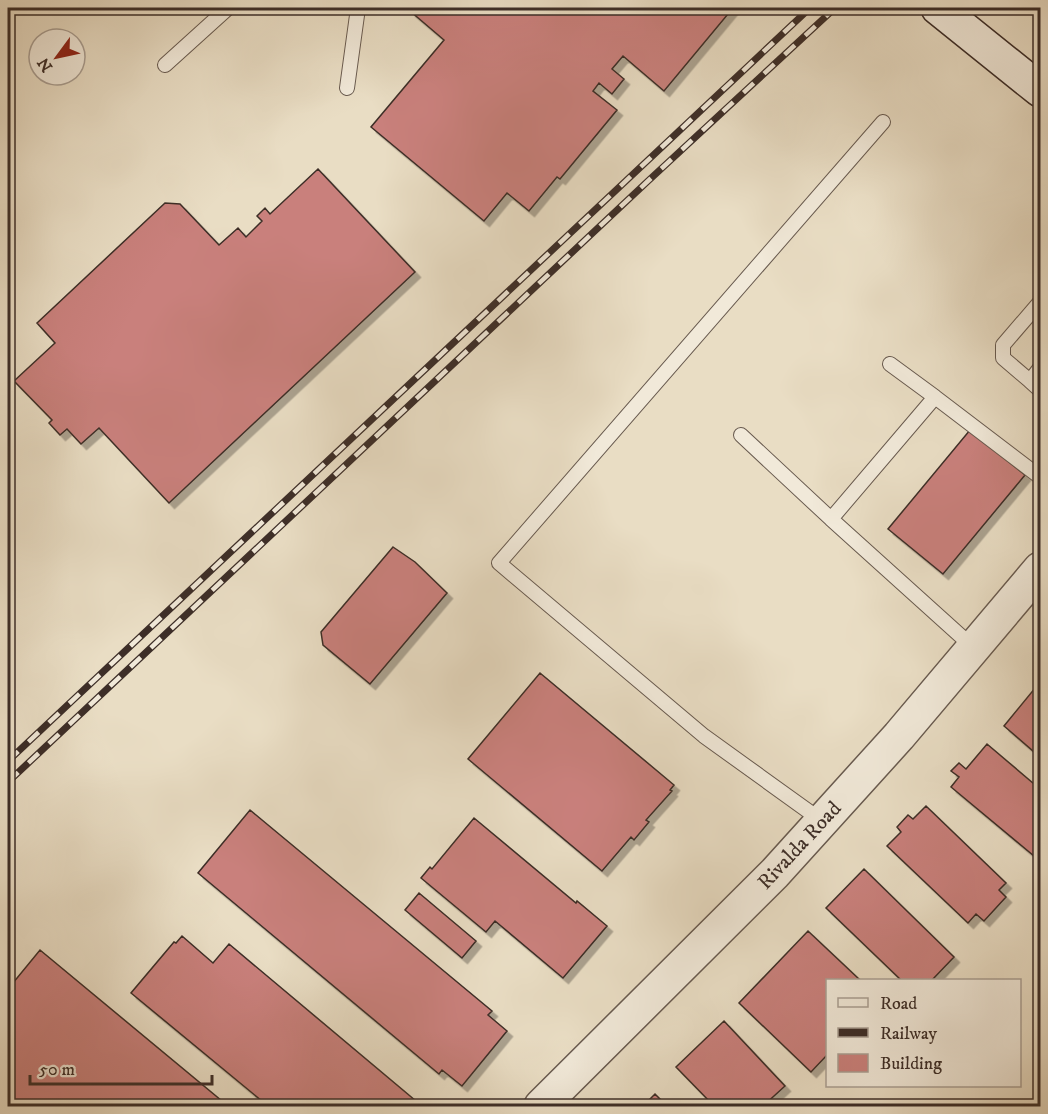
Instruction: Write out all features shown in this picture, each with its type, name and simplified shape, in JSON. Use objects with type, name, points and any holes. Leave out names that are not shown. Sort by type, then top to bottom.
[{"type":"street","points":[[938,8],[1041,90]]},
{"type":"street","name":"Rivalda Road","points":[[541,1107],[775,873],[899,736],[1041,569]]},
{"type":"lane","points":[[165,65],[228,8]]},
{"type":"lane","points":[[348,88],[358,8]]},
{"type":"lane","points":[[822,821],[704,736],[499,562],[883,122]]},
{"type":"lane","points":[[1041,302],[1003,345],[1003,358],[1035,386],[1041,368]]},
{"type":"lane","points":[[890,364],[1041,477]]},
{"type":"lane","points":[[831,519],[935,397]]},
{"type":"lane","points":[[741,435],[974,648]]},
{"type":"building","points":[[413,8],[733,8],[664,91],[623,56],[612,69],[624,79],[612,94],[599,83],[593,91],[617,110],[560,179],[557,177],[529,211],[507,193],[484,221],[371,127],[444,40],[410,11]]},
{"type":"building","points":[[318,169],[415,272],[169,503],[99,428],[81,444],[67,429],[60,435],[49,423],[52,420],[14,381],[55,343],[37,323],[165,203],[180,204],[219,245],[238,228],[246,237],[262,221],[257,216],[265,208],[270,214]]},
{"type":"building","points":[[970,430],[1025,475],[943,574],[888,529]]},
{"type":"building","points":[[393,547],[415,562],[447,593],[370,684],[323,645],[321,632]]},
{"type":"building","points":[[540,673],[674,785],[670,790],[672,791],[646,820],[649,822],[634,840],[631,837],[602,871],[468,759]]},
{"type":"building","points":[[1040,682],[1040,757],[1004,726]]},
{"type":"building","points":[[987,744],[1040,789],[1040,861],[951,787],[959,777],[951,771],[959,763],[966,769]]},
{"type":"building","points":[[926,806],[1006,883],[999,890],[1006,897],[984,921],[976,914],[968,923],[887,846],[901,832],[897,827],[908,815],[913,819]]},
{"type":"building","points":[[250,810],[492,1011],[488,1015],[507,1031],[462,1086],[442,1070],[439,1074],[198,873]]},
{"type":"building","points":[[474,818],[607,926],[563,978],[495,921],[486,932],[421,878],[430,867],[432,869]]},
{"type":"building","points":[[864,869],[954,957],[933,979],[900,979],[826,908]]},
{"type":"building","points":[[419,893],[476,941],[462,958],[405,910]]},
{"type":"building","points":[[808,931],[859,979],[826,979],[826,1056],[811,1072],[739,1003]]},
{"type":"building","points":[[182,936],[213,963],[229,944],[416,1101],[411,1106],[268,1106],[131,993],[174,942],[176,943]]},
{"type":"building","points":[[40,950],[228,1106],[8,1106],[8,989]]},
{"type":"building","points":[[724,1021],[785,1086],[763,1106],[714,1106],[676,1067]]},
{"type":"building","points":[[655,1094],[667,1106],[639,1106],[643,1102],[645,1104]]},
{"type":"railway","points":[[8,761],[810,8]]},
{"type":"railway","points":[[8,782],[835,8]]}]
